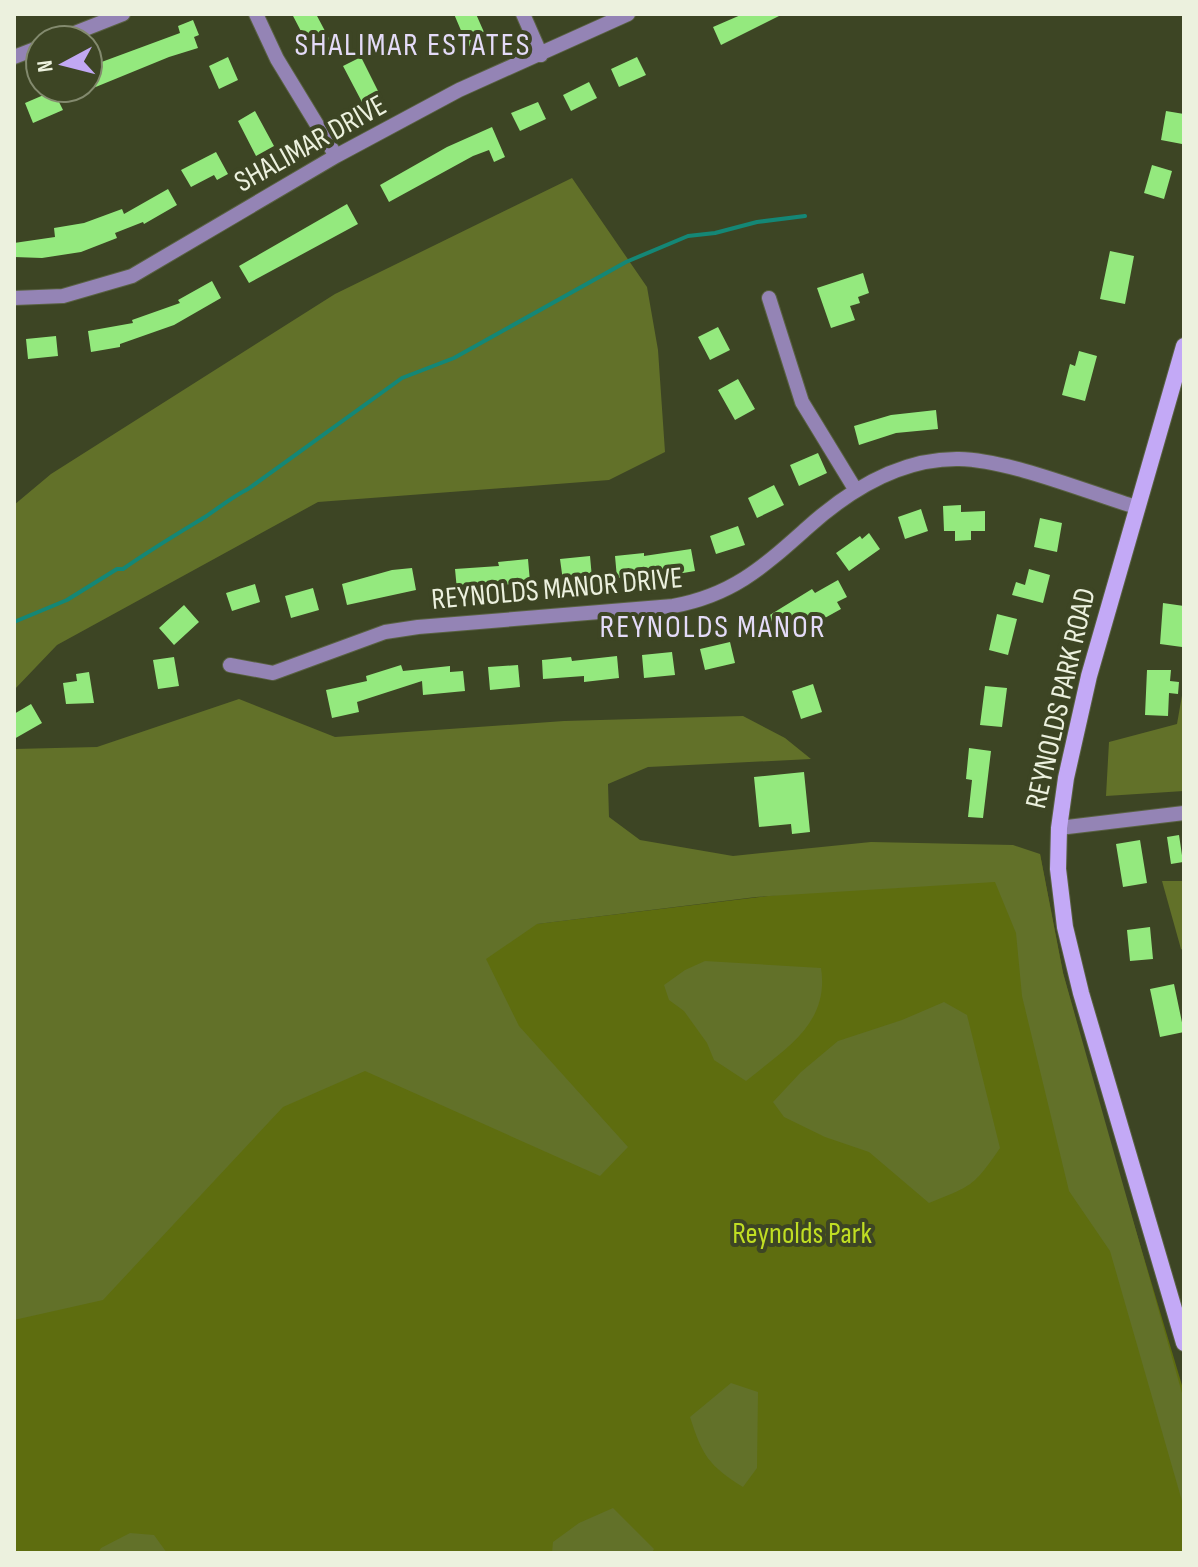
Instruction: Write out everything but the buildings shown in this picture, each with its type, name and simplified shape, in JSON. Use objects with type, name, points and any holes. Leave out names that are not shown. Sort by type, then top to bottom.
[{"type":"main road","name":"REYNOLDS PARK ROAD","points":[[1184,346],[1089,676],[1066,778],[1059,828],[1061,893],[1081,993],[1184,1343]]},
{"type":"street","points":[[98,24],[123,14]]},
{"type":"street","points":[[256,14],[277,59],[336,156]]},
{"type":"street","points":[[523,14],[541,55]]},
{"type":"street","name":"SHALIMAR DRIVE","points":[[14,298],[63,296],[132,276],[336,156],[459,90],[628,14]]},
{"type":"street","points":[[769,298],[802,402],[855,489]]},
{"type":"street","name":"REYNOLDS MANOR DRIVE","points":[[230,665],[273,673],[385,632],[673,606],[699,601],[742,582],[855,489],[881,476],[914,466],[961,459],[1019,471],[1136,507]]},
{"type":"street","points":[[1059,828],[1184,813]]},
{"type":"green space","points":[[572,178],[647,287],[658,350],[665,452],[609,480],[318,502],[57,645],[14,690],[14,505],[51,474],[335,294]]},
{"type":"green space","points":[[1184,684],[1184,791],[1106,796],[1109,742],[1177,724]]},
{"type":"green space","points":[[239,699],[335,737],[564,721],[743,716],[785,738],[811,759],[648,767],[608,784],[609,817],[640,840],[733,856],[871,842],[1013,845],[1040,854],[1063,973],[1184,1400],[1184,1508],[1110,1251],[1069,1191],[1022,996],[1016,933],[995,882],[756,897],[537,924],[486,959],[519,1026],[628,1147],[600,1176],[365,1071],[283,1107],[103,1300],[14,1320],[14,749],[97,747]]},
{"type":"green space","name":"Reynolds Park","points":[[1040,854],[1063,973],[1184,1392],[1184,1553],[14,1553],[14,1079],[536,924],[949,874]]},
{"type":"green space","points":[[1162,881],[1184,881],[1184,951],[1181,949]]},
{"type":"green space","points":[[705,961],[821,968],[822,988],[811,1021],[788,1047],[746,1081],[714,1060],[707,1043],[684,1011],[669,1000],[664,985]]},
{"type":"green space","points":[[944,1002],[967,1015],[1000,1148],[971,1183],[929,1203],[869,1152],[825,1137],[784,1117],[773,1102],[801,1072],[838,1041]]},
{"type":"green space","points":[[731,1383],[758,1392],[757,1468],[743,1487],[714,1466],[699,1441],[690,1417]]},
{"type":"green space","points":[[613,1508],[654,1549],[652,1553],[552,1553],[553,1542],[579,1523]]},
{"type":"green space","points":[[130,1533],[154,1535],[167,1553],[98,1553],[101,1548]]},
{"type":"waterway","points":[[14,622],[67,600],[117,569],[123,569],[248,489],[402,378],[454,358],[626,262],[688,236],[805,216]]},
{"type":"district","name":"SHALIMAR ESTATES","points":[[413,44]]},
{"type":"district","name":"REYNOLDS MANOR","points":[[713,626]]}]
